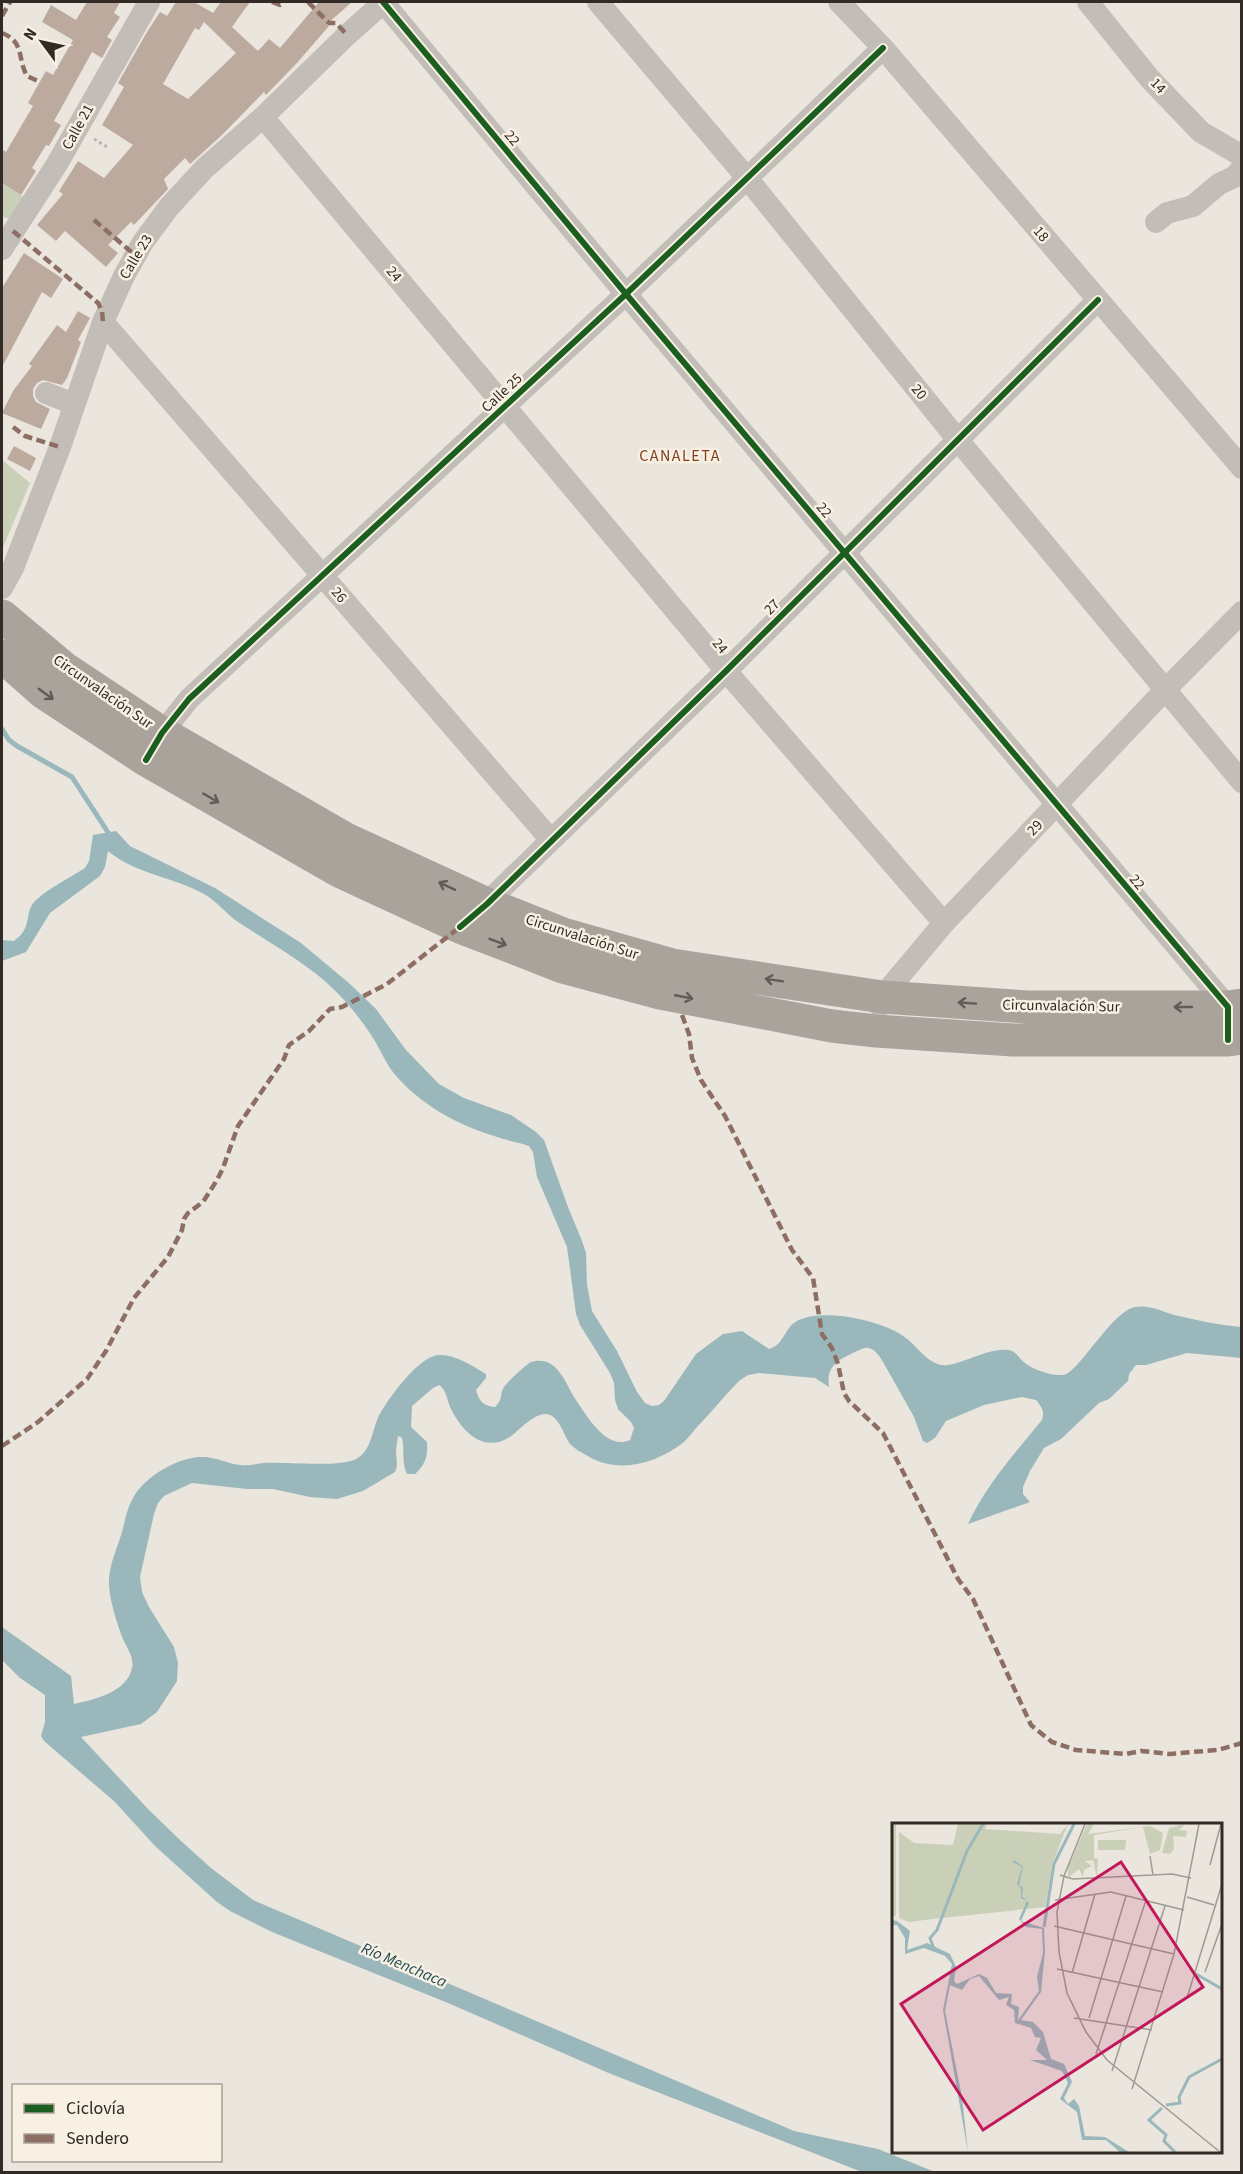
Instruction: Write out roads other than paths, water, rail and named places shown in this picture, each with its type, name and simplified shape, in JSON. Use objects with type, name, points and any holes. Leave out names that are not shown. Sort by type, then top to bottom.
[{"type":"highway","name":"Circunvalación Sur","points":[[2,616],[154,747],[339,871],[460,927],[563,967],[660,993],[832,1026],[876,1031],[1013,1040],[1235,1039]]},
{"type":"highway","name":"Circunvalación Sur","points":[[2,656],[44,693],[486,904],[566,935],[672,964],[882,997],[1027,1008],[1235,1006]]},
{"type":"street","name":"Calle 21","points":[[5,235],[57,164],[149,2]]},
{"type":"street","name":"Calle 23","points":[[2,588],[13,568],[104,322],[124,276],[143,242],[169,207],[204,170],[263,117],[347,34],[384,2]]},
{"type":"street","name":"22","points":[[384,2],[626,294],[1057,805],[1235,1006]]},
{"type":"street","name":"20","points":[[598,2],[747,178],[958,440],[1242,782]]},
{"type":"street","name":"18","points":[[839,2],[883,48],[1242,468]]},
{"type":"street","name":"14","points":[[1088,2],[1150,79],[1201,132],[1242,156]]},
{"type":"street","name":"Calle 25","points":[[154,747],[189,699],[626,294],[883,48]]},
{"type":"street","name":"24","points":[[263,117],[726,671],[944,923]]},
{"type":"street","points":[[1156,222],[1167,213],[1193,206],[1219,184],[1234,177],[1242,168]]},
{"type":"street","name":"27","points":[[460,927],[726,671],[1098,300]]},
{"type":"street","name":"26","points":[[104,322],[551,840]]},
{"type":"street","points":[[46,393],[74,404]]},
{"type":"street","name":"29","points":[[876,1031],[882,997],[944,923],[1242,612]]},
{"type":"street","points":[[1235,1006],[1235,1039]]},
{"type":"water","name":"Río Menchaca","points":[[116,831],[130,846],[215,888],[301,943],[376,1009],[406,1050],[439,1084],[464,1098],[511,1115],[544,1140],[586,1253],[587,1285],[592,1311],[645,1403],[652,1406],[664,1401],[696,1354],[723,1334],[742,1331],[769,1349],[778,1344],[797,1321],[822,1315],[853,1318],[884,1326],[906,1338],[927,1358],[937,1364],[949,1365],[991,1351],[1008,1350],[1033,1368],[1059,1375],[1069,1372],[1077,1365],[1116,1320],[1135,1307],[1152,1308],[1194,1320],[1241,1327],[1241,1358],[1187,1353],[1146,1365],[1136,1365],[1129,1374],[1128,1381],[1109,1399],[1099,1403],[1061,1439],[1044,1448],[1023,1487],[1023,1494],[1030,1502],[968,1524],[992,1483],[1042,1420],[1041,1407],[1036,1400],[1022,1397],[984,1405],[946,1421],[935,1438],[927,1443],[923,1441],[914,1417],[881,1358],[869,1348],[849,1355],[834,1365],[829,1374],[829,1387],[815,1378],[759,1373],[748,1375],[733,1387],[684,1442],[661,1456],[636,1464],[610,1464],[586,1455],[571,1445],[554,1417],[546,1414],[531,1420],[505,1440],[495,1443],[478,1439],[470,1434],[456,1418],[439,1385],[412,1406],[411,1427],[427,1442],[427,1455],[424,1463],[415,1474],[407,1474],[402,1438],[398,1436],[395,1472],[363,1491],[337,1499],[310,1497],[273,1489],[247,1489],[192,1483],[164,1496],[158,1503],[154,1514],[140,1577],[142,1592],[174,1647],[178,1663],[177,1681],[157,1712],[141,1724],[81,1737],[148,1809],[211,1868],[253,1900],[794,2131],[878,2149],[935,2172],[862,2172],[611,2074],[448,2003],[272,1932],[217,1902],[155,1846],[115,1802],[44,1741],[41,1736],[45,1722],[45,1695],[20,1678],[2,1660],[2,1627],[71,1676],[74,1704],[109,1693],[124,1683],[133,1664],[112,1604],[109,1585],[111,1565],[133,1498],[153,1476],[172,1464],[201,1457],[244,1465],[335,1463],[354,1460],[364,1452],[382,1410],[404,1380],[423,1362],[440,1355],[458,1359],[486,1374],[486,1378],[476,1390],[482,1402],[495,1407],[500,1401],[505,1385],[526,1366],[531,1362],[547,1362],[554,1366],[564,1378],[576,1400],[598,1430],[613,1441],[622,1442],[630,1440],[634,1428],[618,1409],[610,1373],[580,1325],[576,1314],[567,1247],[537,1177],[533,1152],[529,1146],[471,1128],[424,1102],[393,1072],[354,1011],[315,973],[235,920],[204,894],[130,865],[108,851],[105,867],[100,876],[50,913],[26,952],[2,961],[2,940],[14,941],[20,936],[26,925],[30,909],[36,900],[85,868],[89,861],[93,835]]},
{"type":"waterway","points":[[2,729],[9,740],[17,746],[72,777],[111,837]]},
{"type":"district","name":"CANALETA","points":[[680,456]]}]
